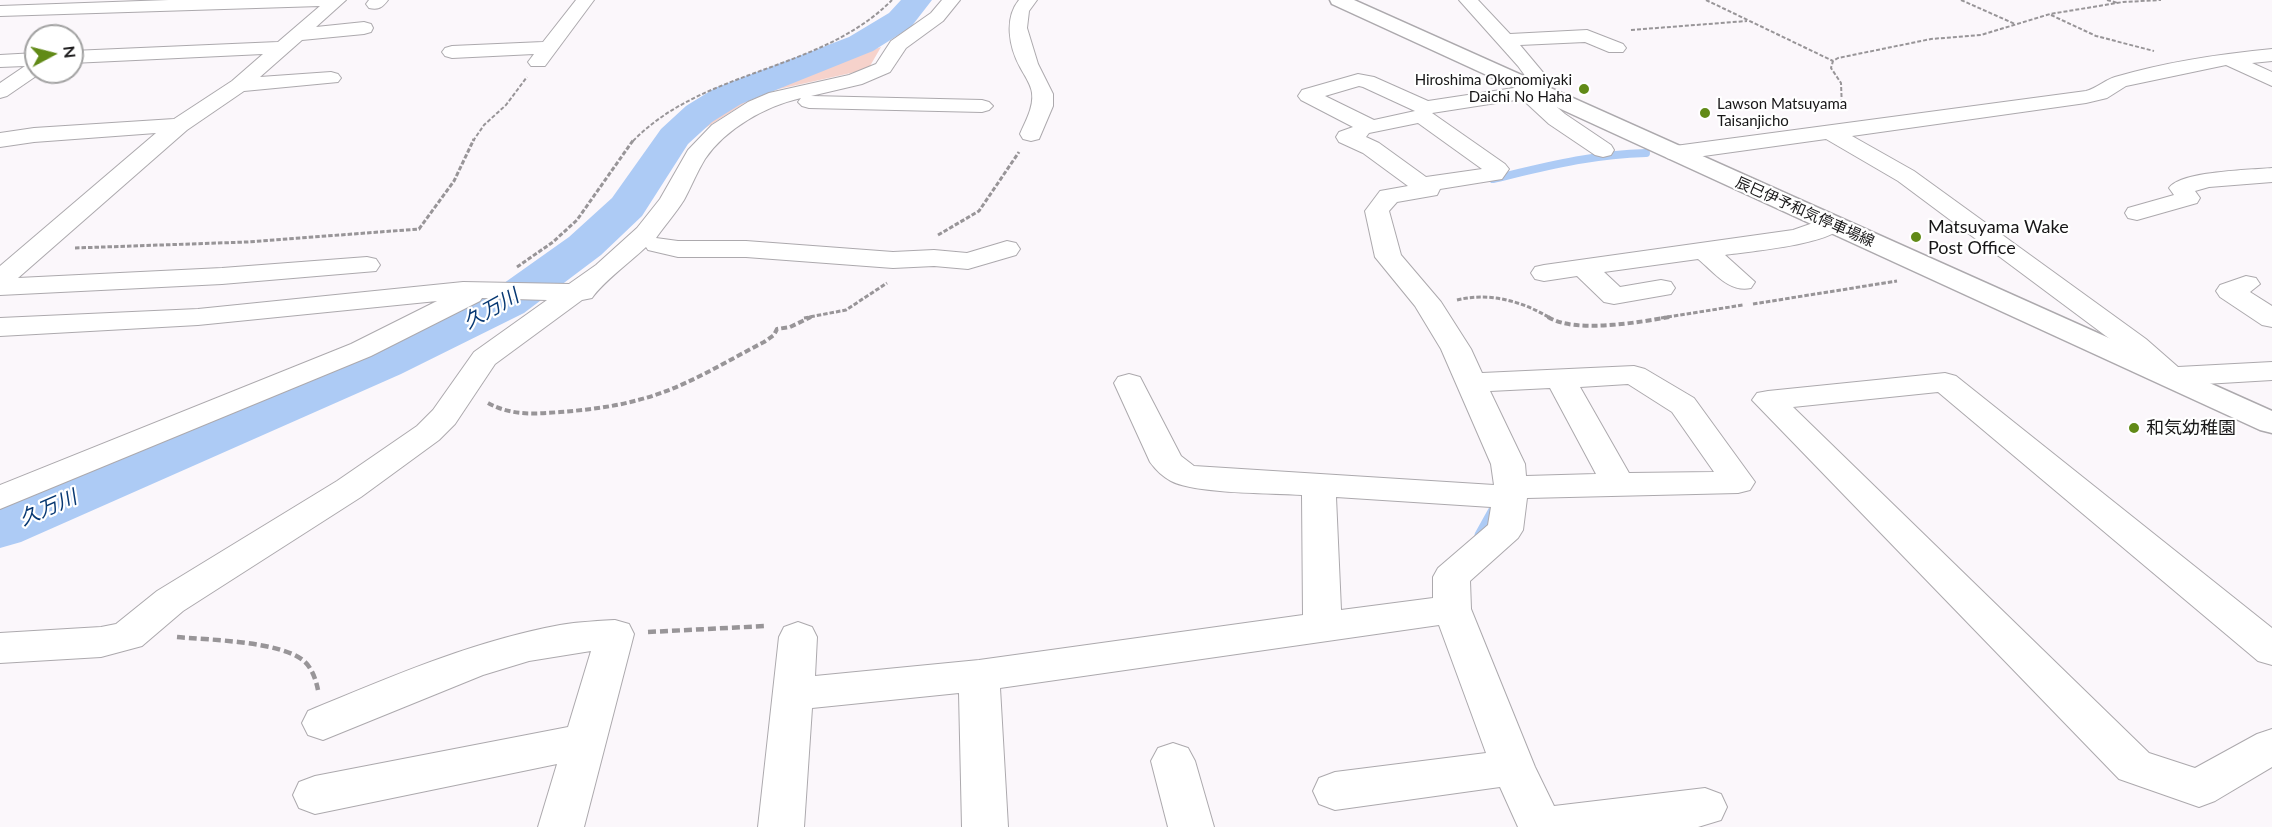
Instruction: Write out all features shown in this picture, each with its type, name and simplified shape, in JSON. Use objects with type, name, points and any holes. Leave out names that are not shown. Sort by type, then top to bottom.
[{"type":"main road","name":"辰巳伊予和気停車場線","points":[[1339,0],[1532,91],[1676,153],[2272,423]]},
{"type":"street","points":[[0,11],[328,0]]},
{"type":"street","points":[[0,280],[179,125],[239,85],[337,0]]},
{"type":"street","points":[[452,52],[543,55],[585,0]]},
{"type":"street","points":[[0,648],[101,642],[128,636],[170,601],[301,522],[428,433],[444,417],[484,358],[570,293],[605,271],[646,233],[671,201],[686,172],[706,143],[755,106],[766,101],[787,94],[855,80],[883,68],[898,45],[937,17],[951,0]]},
{"type":"street","points":[[1028,0],[1020,10],[1018,28],[1028,64],[1043,94],[1042,106],[1031,134]]},
{"type":"street","points":[[1468,0],[1536,76],[1532,91]]},
{"type":"street","points":[[0,21],[22,9]]},
{"type":"street","points":[[84,56],[286,45],[364,28]]},
{"type":"street","points":[[1505,40],[1587,36],[1616,48]]},
{"type":"street","points":[[286,45],[330,51]]},
{"type":"street","points":[[1676,153],[2086,97],[2100,94],[2119,82],[2228,59],[2272,55]]},
{"type":"street","points":[[2228,59],[2272,80]]},
{"type":"street","points":[[0,61],[24,60]]},
{"type":"street","points":[[0,92],[24,76]]},
{"type":"street","points":[[239,85],[331,78]]},
{"type":"street","points":[[1371,127],[1308,96],[1309,94],[1358,80],[1367,81],[1424,112],[1497,170],[1494,174],[1425,184],[1416,181],[1371,148],[1347,137],[1371,127],[1424,112],[1532,91]]},
{"type":"street","points":[[1532,91],[1557,120],[1603,150]]},
{"type":"street","points":[[766,101],[982,106]]},
{"type":"street","points":[[0,140],[34,135],[179,125]]},
{"type":"street","points":[[1831,132],[1915,183],[2136,345],[2171,377],[2272,371]]},
{"type":"street","points":[[2137,213],[2188,198],[2181,188],[2207,180],[2272,175]]},
{"type":"street","points":[[1425,184],[1429,190],[1389,196],[1377,211],[1388,257],[1427,303],[1456,349],[1508,464],[1510,492],[1505,530],[1451,577],[1452,609],[1512,767],[1541,827],[1705,807]]},
{"type":"street","points":[[0,327],[198,317],[486,289],[570,293],[594,288],[657,245],[664,229],[671,201]]},
{"type":"street","points":[[1544,273],[1798,237],[1833,224]]},
{"type":"street","points":[[657,245],[678,249],[746,249],[893,260],[968,261],[1006,249]]},
{"type":"street","points":[[1703,250],[1741,282]]},
{"type":"street","points":[[0,286],[222,276],[367,265]]},
{"type":"street","points":[[1583,268],[1614,296],[1661,288]]},
{"type":"street","points":[[2246,284],[2230,291],[2272,319]]},
{"type":"street","points":[[0,498],[361,350],[486,289]]},
{"type":"street","points":[[1129,383],[1167,462],[1183,474],[1200,478],[1510,492],[1619,485],[1738,482],[1683,405],[1634,375],[1471,383]]},
{"type":"street","points":[[1560,379],[1619,485]]},
{"type":"street","points":[[2272,650],[1945,382],[1768,400],[2134,766],[2199,788],[2272,746]]},
{"type":"street","points":[[1319,485],[1322,627]]},
{"type":"street","points":[[792,694],[979,675],[1452,609]]},
{"type":"street","points":[[323,723],[413,685],[511,652],[560,640],[615,634],[561,827]]},
{"type":"street","points":[[781,827],[798,638]]},
{"type":"street","points":[[979,675],[985,827]]},
{"type":"street","points":[[315,795],[584,741]]},
{"type":"street","points":[[1173,761],[1191,827]]},
{"type":"street","points":[[1335,791],[1512,767]]},
{"type":"path","points":[[1706,0],[1833,61],[1850,54],[1931,39],[1982,34],[2050,14],[2118,3],[2161,0]]},
{"type":"path","points":[[1962,0],[2016,24]]},
{"type":"path","points":[[2107,0],[2118,3]]},
{"type":"path","points":[[2050,14],[2096,36],[2140,46],[2195,67]]},
{"type":"path","points":[[1587,36],[1747,21]]},
{"type":"path","points":[[36,249],[172,246],[419,229],[454,180],[484,125],[506,105],[543,55]]},
{"type":"path","points":[[1833,61],[1831,68],[1841,83],[1842,114],[1864,128]]},
{"type":"path","points":[[464,388],[510,414],[596,409],[640,400],[663,391],[764,342],[777,329],[790,327],[805,318],[846,310],[908,270],[938,235],[978,211],[1031,134]]},
{"type":"path","points":[[615,634],[799,625],[798,638]]},
{"type":"path","points":[[128,636],[163,636],[281,650],[303,660],[316,679],[323,723]]},
{"type":"shaded area","points":[[881,47],[870,66],[860,71],[756,96],[699,132],[701,123],[720,108],[763,85]]},
{"type":"waterway","name":"久万川","points":[[0,528],[383,363],[507,303],[585,246],[627,207],[674,137],[699,114],[728,96],[861,44],[900,20],[917,0]]},
{"type":"waterway","points":[[1493,179],[1588,159],[1646,153]]},
{"type":"waterway","points":[[1479,535],[1494,508]]},
{"type":"place","name":"Hiroshima Okonomiyaki Daichi No Haha","points":[[1584,89]]},
{"type":"place","name":"Lawson Matsuyama Taisanjicho","points":[[1705,113]]},
{"type":"place","name":"Matsuyama Wake Post Office","points":[[1916,237]]},
{"type":"place","name":"和気幼稚園","points":[[2134,428]]}]
